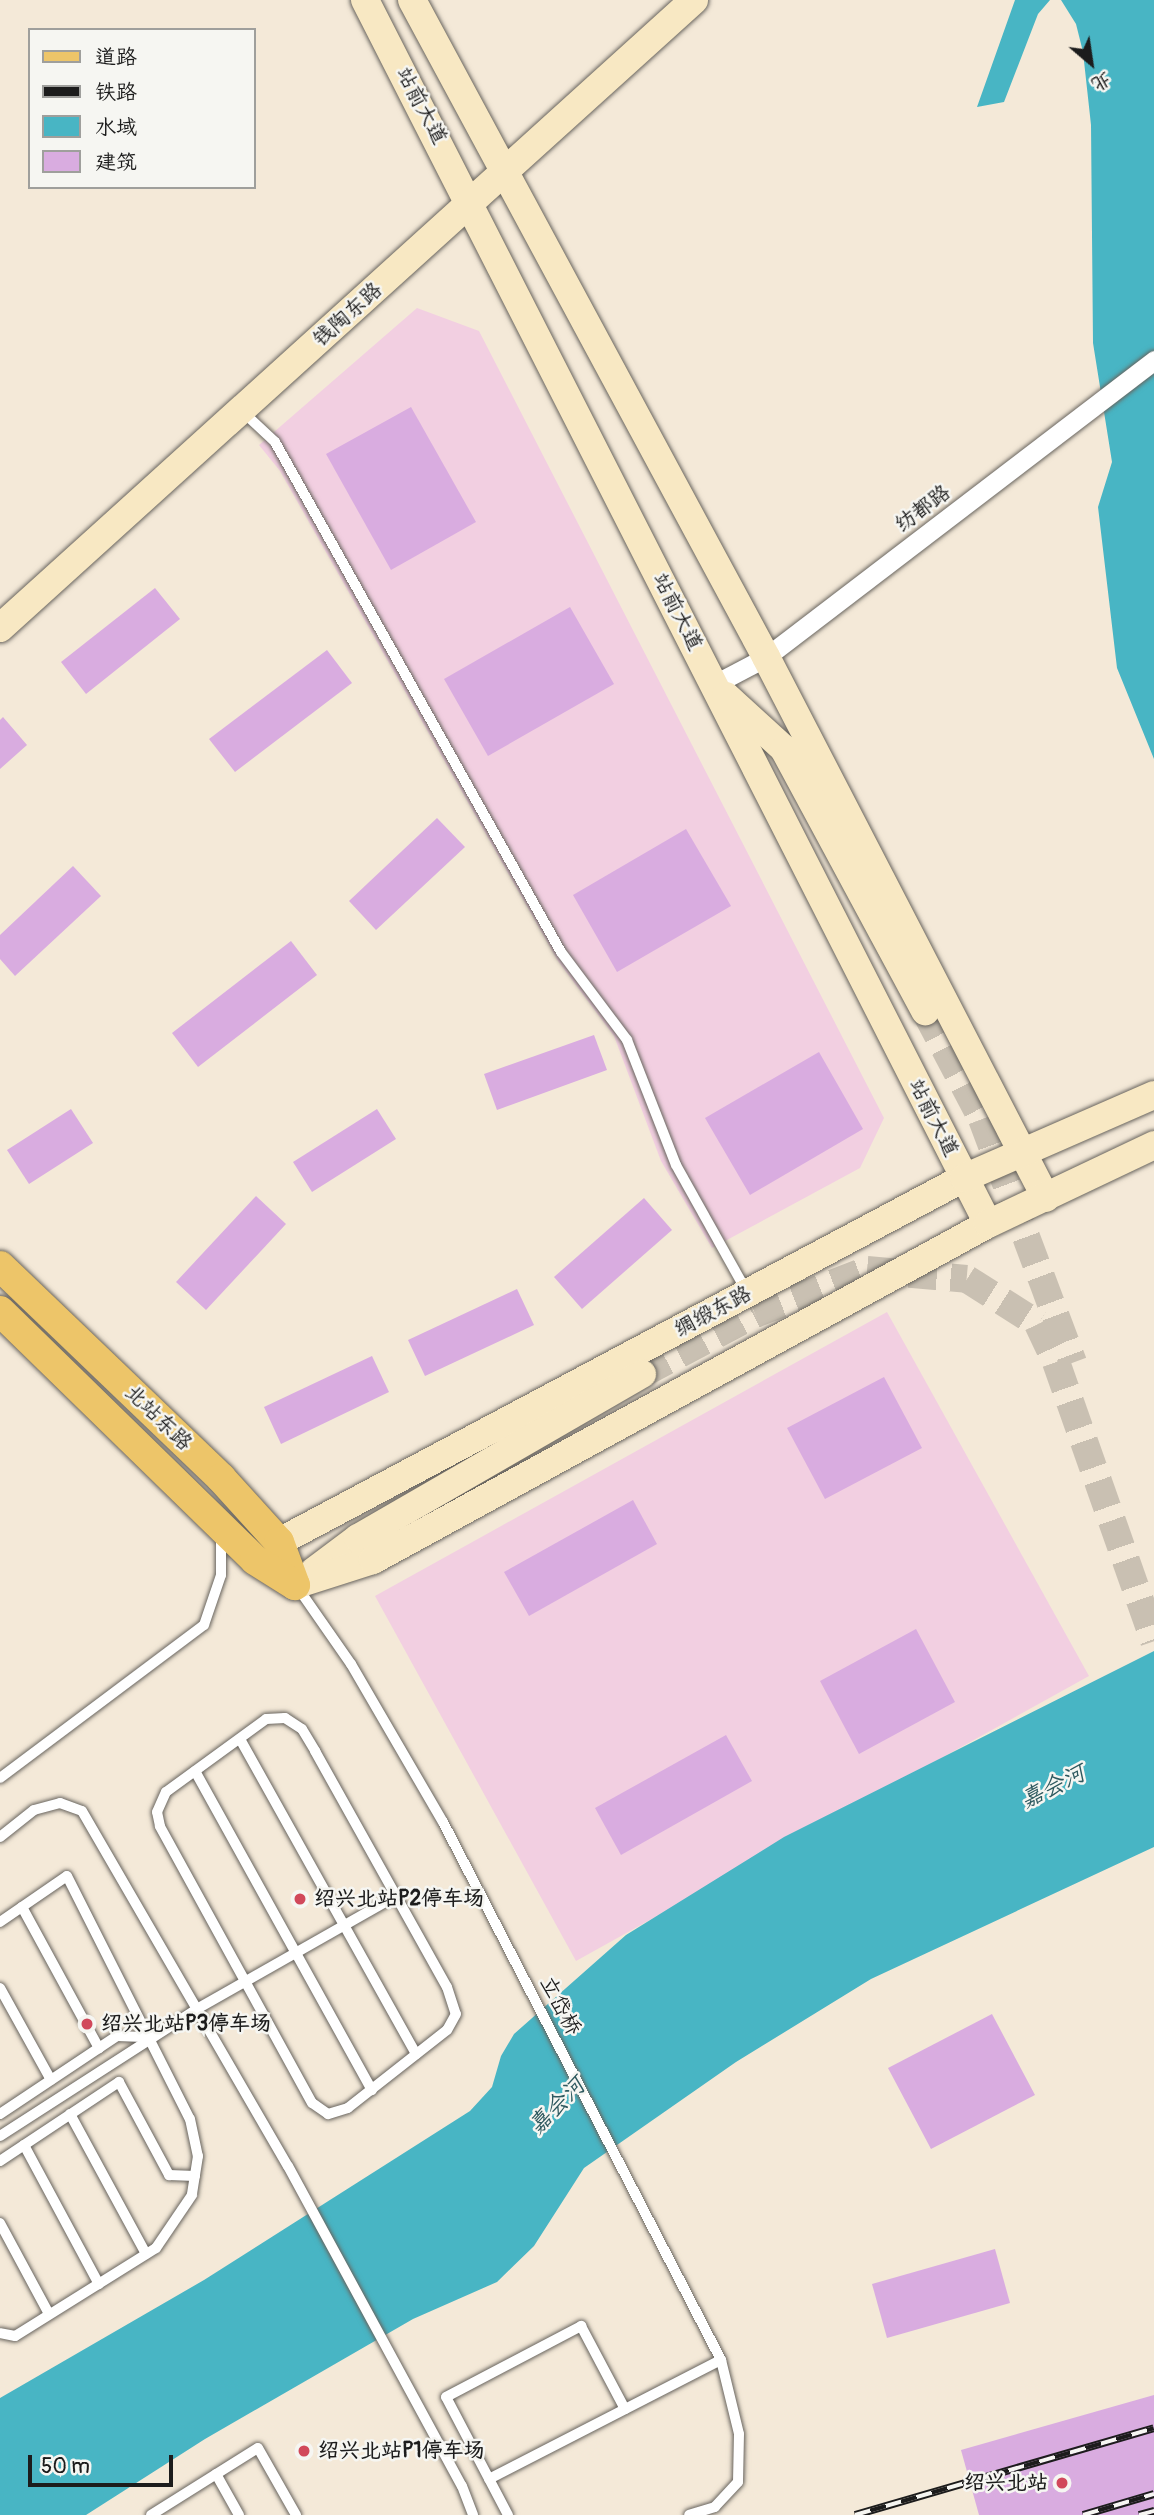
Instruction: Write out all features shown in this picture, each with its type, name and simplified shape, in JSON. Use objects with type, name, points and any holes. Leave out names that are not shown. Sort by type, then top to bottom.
[{"type":"main road","name":"站前大道","points":[[365,0],[472,202],[713,685],[988,1224]]},
{"type":"main road","name":"站前大道","points":[[412,0],[766,657],[1046,1198]]},
{"type":"main road","name":"钱陶东路","points":[[0,628],[506,174],[694,0]]},
{"type":"main road","points":[[713,685],[784,750],[925,1011]]},
{"type":"main road","name":"绸缎东路","points":[[279,1542],[964,1178],[1154,1095]]},
{"type":"main road","points":[[295,1585],[373,1560],[988,1224],[1154,1145]]},
{"type":"main road","name":"北站东路","points":[[0,1266],[221,1478],[279,1542],[295,1585]]},
{"type":"main road","name":"北站东路","points":[[0,1311],[255,1560],[295,1585]]},
{"type":"main road","points":[[295,1585],[358,1538],[642,1374]]},
{"type":"street","name":"纺都路","points":[[713,685],[766,657],[1154,360]]},
{"type":"lane","points":[[241,411],[275,442],[561,953],[627,1040],[676,1165],[748,1293]]},
{"type":"lane","points":[[0,1778],[204,1625],[221,1575],[221,1524]]},
{"type":"lane","name":"北站东路","points":[[295,1585],[351,1664],[443,1822]]},
{"type":"lane","points":[[285,1718],[302,1729],[447,1987],[456,2014],[447,2030],[372,2090],[348,2108],[328,2114],[312,2103],[160,1826],[157,1812],[166,1792],[240,1739],[266,1719],[285,1718]]},
{"type":"lane","points":[[240,1739],[416,2054]]},
{"type":"lane","points":[[195,1771],[372,2090]]},
{"type":"lane","points":[[0,1837],[34,1810],[60,1803],[82,1811],[288,2166],[473,2515]]},
{"type":"lane","name":"立岱桥","points":[[443,1822],[702,2320],[720,2361]]},
{"type":"lane","points":[[0,1922],[66,1876],[151,2037],[190,2119],[198,2156],[192,2195],[169,2234],[146,2254],[15,2336],[0,2333]]},
{"type":"lane","points":[[0,2136],[197,2008],[396,1896]]},
{"type":"lane","points":[[22,1907],[99,2048]]},
{"type":"lane","points":[[0,1987],[51,2080]]},
{"type":"lane","points":[[1,2110],[117,2036],[151,2037]]},
{"type":"lane","points":[[0,2161],[119,2082],[169,2175],[195,2176]]},
{"type":"lane","points":[[70,2114],[146,2254]]},
{"type":"lane","points":[[24,2145],[99,2284]]},
{"type":"lane","points":[[0,2223],[50,2314]]},
{"type":"lane","points":[[508,2515],[446,2397],[581,2326],[625,2409]]},
{"type":"lane","points":[[489,2479],[720,2361],[739,2434],[738,2482],[715,2507],[689,2515]]},
{"type":"lane","points":[[151,2515],[258,2448],[296,2515]]},
{"type":"lane","points":[[216,2474],[239,2515]]},
{"type":"lane","points":[[170,2503],[177,2515]]},
{"type":"shaded area","points":[[417,308],[479,331],[884,1118],[860,1168],[712,1248],[661,1161],[614,1036],[558,961],[280,471],[259,445]]},
{"type":"shaded area","points":[[887,1312],[1089,1676],[576,1961],[375,1596]]},
{"type":"water","points":[[1015,0],[1050,0],[1038,14],[1004,102],[977,107]]},
{"type":"water","points":[[1061,0],[1154,0],[1154,759],[1117,668],[1098,507],[1112,462],[1093,343],[1091,125],[1083,52],[1076,24]]},
{"type":"water","name":"嘉会河","points":[[1154,1651],[1154,1847],[871,1979],[736,2062],[584,2168],[534,2246],[497,2282],[413,2319],[205,2439],[86,2515],[0,2515],[0,2398],[204,2280],[470,2111],[492,2087],[501,2056],[514,2034],[626,1935],[784,1837]]},
{"type":"building","points":[[411,407],[476,522],[391,570],[326,454]]},
{"type":"building","points":[[155,588],[180,619],[86,694],[61,662]]},
{"type":"building","points":[[570,607],[614,684],[488,756],[444,679]]},
{"type":"building","points":[[327,650],[352,683],[235,772],[209,739]]},
{"type":"building","points":[[3,717],[27,745],[0,769],[0,720]]},
{"type":"building","points":[[437,818],[465,847],[376,930],[349,901]]},
{"type":"building","points":[[686,829],[731,906],[617,972],[573,895]]},
{"type":"building","points":[[73,866],[101,896],[15,976],[0,959],[0,935]]},
{"type":"building","points":[[291,941],[317,975],[198,1067],[172,1033]]},
{"type":"building","points":[[594,1035],[607,1070],[497,1110],[484,1074]]},
{"type":"building","points":[[819,1052],[863,1129],[750,1195],[705,1118]]},
{"type":"building","points":[[71,1109],[93,1143],[29,1184],[7,1150]]},
{"type":"building","points":[[377,1109],[396,1139],[312,1192],[293,1162]]},
{"type":"building","points":[[256,1196],[286,1224],[206,1310],[176,1282]]},
{"type":"building","points":[[644,1198],[672,1230],[582,1309],[554,1277]]},
{"type":"building","points":[[517,1289],[534,1325],[425,1376],[408,1340]]},
{"type":"building","points":[[372,1356],[389,1392],[281,1444],[264,1407]]},
{"type":"building","points":[[884,1377],[922,1448],[825,1499],[787,1428]]},
{"type":"building","points":[[633,1500],[657,1544],[529,1616],[504,1572]]},
{"type":"building","points":[[916,1629],[955,1702],[859,1754],[820,1681]]},
{"type":"building","points":[[726,1735],[752,1781],[621,1855],[595,1808]]},
{"type":"building","points":[[992,2014],[1035,2095],[931,2149],[888,2068]]},
{"type":"building","points":[[995,2249],[1010,2303],[887,2338],[872,2284]]},
{"type":"building","name":"绍兴北站","points":[[1154,2395],[1154,2515],[979,2515],[961,2450]]},
{"type":"tunnel","points":[[925,1011],[982,1119],[1073,1363]]},
{"type":"tunnel","points":[[642,1374],[755,1314],[867,1270],[967,1279],[1038,1324],[1056,1362],[1154,1641]]},
{"type":"railway","points":[[855,2515],[1154,2428]]},
{"type":"railway","points":[[1083,2515],[1154,2494]]},
{"type":"railway","points":[[1139,2515],[1154,2511]]},
{"type":"place","name":"绍兴北站P2停车场","points":[[300,1899]]},
{"type":"place","name":"绍兴北站P3停车场","points":[[87,2024]]},
{"type":"place","name":"绍兴北站P1停车场","points":[[304,2451]]},
{"type":"place","name":"绍兴北站","points":[[1062,2483]]}]
